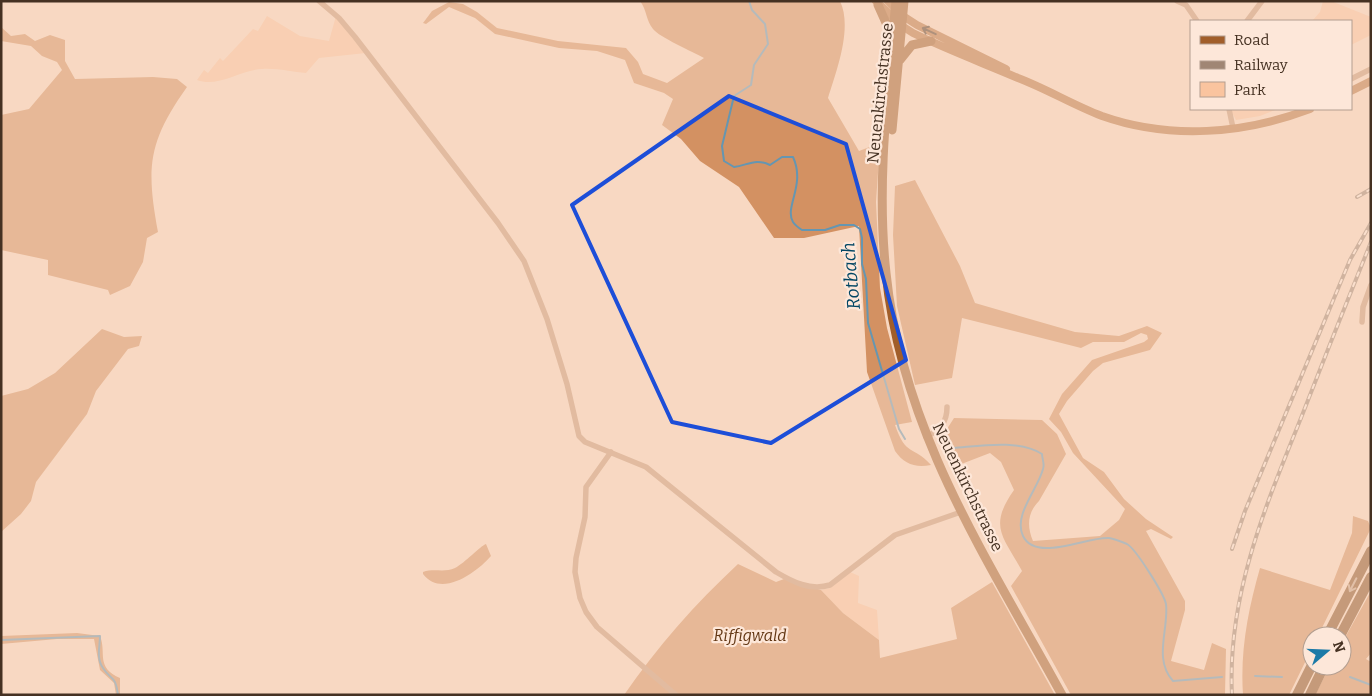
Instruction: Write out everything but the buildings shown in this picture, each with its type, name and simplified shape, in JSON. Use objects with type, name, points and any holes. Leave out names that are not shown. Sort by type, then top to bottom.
[{"type":"highway","points":[[1332,626],[1371,551]]},
{"type":"highway","points":[[1345,626],[1371,577]]},
{"type":"highway","points":[[1297,695],[1306,676]]},
{"type":"highway","points":[[1310,695],[1319,676]]},
{"type":"main road","points":[[888,1],[898,15],[931,41],[1018,77],[1091,112],[1135,125],[1179,131],[1233,128],[1293,112]]},
{"type":"main road","name":"Neuenkirchstrasse","points":[[904,1],[898,15],[893,39],[884,160],[884,246],[891,314],[905,375],[926,437],[961,512],[1062,695]]},
{"type":"main road","points":[[877,3],[1018,77]]},
{"type":"main road","points":[[877,3],[893,39]]},
{"type":"main road","name":"Neuenkirchstrasse","points":[[884,188],[899,62],[898,15]]},
{"type":"main road","points":[[899,62],[910,46],[931,41]]},
{"type":"main road","points":[[1352,90],[1371,81]]},
{"type":"street","points":[[319,1],[340,18],[355,37],[513,243],[524,261],[547,320],[567,384],[579,436],[585,442],[646,468],[776,572],[797,583],[812,587],[820,588],[830,585],[895,535],[961,512]]},
{"type":"street","points":[[1177,1],[1186,5],[1197,20]]},
{"type":"street","points":[[1248,20],[1262,1]]},
{"type":"street","points":[[1352,79],[1371,70]]},
{"type":"street","points":[[1228,110],[1233,128]]},
{"type":"street","points":[[1362,322],[1363,308],[1371,285]]},
{"type":"street","points":[[926,437],[941,427],[947,417],[947,407]]},
{"type":"street","points":[[611,452],[586,487],[585,518],[576,558],[578,593],[586,612],[597,627],[676,695]]},
{"type":"highlighted area","points":[[729,96],[846,144],[906,360],[771,443],[672,422],[572,205]]},
{"type":"green space","points":[[640,1],[840,1],[844,12],[844,37],[839,63],[828,98],[859,151],[880,143],[876,202],[880,288],[887,328],[912,422],[895,425],[906,446],[931,465],[920,466],[910,464],[895,451],[867,372],[859,226],[804,238],[774,238],[739,187],[700,161],[681,139],[662,125],[673,99],[664,93],[634,83],[625,60],[597,51],[559,48],[495,34],[475,18],[449,7],[426,24],[423,23],[432,11],[449,2],[463,4],[477,12],[497,28],[558,41],[626,48],[638,62],[643,74],[667,83],[704,58],[656,32],[651,26]]},
{"type":"green space","points":[[1323,1],[1331,1],[1371,17],[1371,35],[1352,44],[1352,20],[1313,20],[1320,12]]},
{"type":"green space","points":[[267,16],[300,36],[329,41],[336,16],[366,53],[319,58],[306,73],[262,69],[213,82],[197,80],[204,70],[208,73],[220,58],[223,61],[253,29],[258,31]]},
{"type":"green space","points":[[1,27],[11,36],[25,34],[35,41],[50,35],[65,40],[65,61],[75,79],[153,77],[177,79],[187,87],[164,124],[153,156],[152,190],[158,232],[147,238],[143,262],[130,286],[110,295],[108,290],[48,275],[48,260],[1,250],[1,115],[29,109],[62,70],[57,62],[42,56],[31,46],[1,41]]},
{"type":"green space","points":[[1231,110],[1275,110],[1260,116],[1236,120]]},
{"type":"green space","points":[[915,180],[960,266],[975,303],[1075,332],[1119,336],[1147,326],[1162,333],[1150,350],[1103,363],[1093,371],[1067,401],[1059,414],[1083,458],[1104,472],[1124,499],[1146,519],[1173,537],[1171,539],[1151,529],[1146,531],[1185,601],[1185,610],[1171,661],[1204,670],[1212,643],[1226,649],[1225,695],[1071,695],[1011,586],[1022,571],[1004,540],[1001,531],[1002,513],[1014,490],[1001,462],[990,453],[951,468],[940,440],[954,418],[1042,420],[1057,434],[1066,454],[1030,515],[1029,525],[1033,541],[1100,536],[1119,520],[1125,509],[1073,453],[1061,432],[1049,419],[1062,394],[1092,360],[1144,342],[1148,339],[1147,335],[1141,333],[1124,342],[1093,342],[1081,348],[962,318],[952,378],[915,385],[897,306],[893,235],[895,186]]},
{"type":"green space","points":[[102,329],[124,337],[142,336],[139,346],[128,349],[96,391],[87,414],[36,482],[31,501],[21,514],[1,532],[1,396],[28,389],[55,373]]},
{"type":"green space","points":[[1353,516],[1368,521],[1371,528],[1323,626],[1302,626],[1302,668],[1289,695],[1243,695],[1242,679],[1246,631],[1260,568],[1330,590],[1352,533]]},
{"type":"green space","points":[[486,544],[491,556],[478,569],[459,580],[440,584],[431,581],[423,574],[423,572],[427,571],[455,568]]},
{"type":"green space","name":"Riffigwald","points":[[738,564],[776,582],[784,579],[821,590],[843,613],[879,640],[880,658],[957,639],[951,608],[992,582],[1055,695],[624,695],[677,626]]},
{"type":"green space","points":[[850,572],[859,576],[858,603],[877,610],[879,640],[843,613],[821,590],[830,588]]},
{"type":"green space","points":[[1371,591],[1371,653],[1366,659],[1371,662],[1371,695],[1315,695],[1325,676],[1352,676],[1351,626]]},
{"type":"green space","points":[[77,633],[100,636],[103,659],[107,669],[120,678],[120,695],[116,695],[114,683],[100,670],[94,639],[57,639],[1,644],[1,636]]},
{"type":"waterway","name":"Rotbach","points":[[749,1],[752,10],[765,24],[768,44],[754,65],[751,85],[734,96],[722,146],[724,161],[734,167],[756,162],[770,165],[782,157],[793,157],[797,177],[791,209],[793,222],[802,230],[825,230],[840,225],[854,225],[860,229],[862,264],[866,279],[868,323],[899,429],[905,439]]},
{"type":"waterway","name":"Rotbach","points":[[953,448],[1010,445],[1022,446],[1042,454],[1043,469],[1021,519],[1023,536],[1030,544],[1050,548],[1100,538],[1109,538],[1127,544],[1137,554],[1149,572],[1166,604],[1163,654],[1167,672],[1173,681],[1222,677]]},
{"type":"waterway","points":[[1,640],[100,636],[100,661],[114,681],[118,695]]},
{"type":"waterway","name":"Rotbach","points":[[1255,676],[1282,677]]},
{"type":"waterway","name":"Rotbach","points":[[1350,677],[1371,685]]},
{"type":"railway","points":[[1357,197],[1371,189]]},
{"type":"railway","points":[[1232,549],[1245,511],[1350,260],[1371,223]]},
{"type":"railway","points":[[1232,695],[1232,659],[1236,623],[1251,553],[1274,485],[1371,242]]}]
